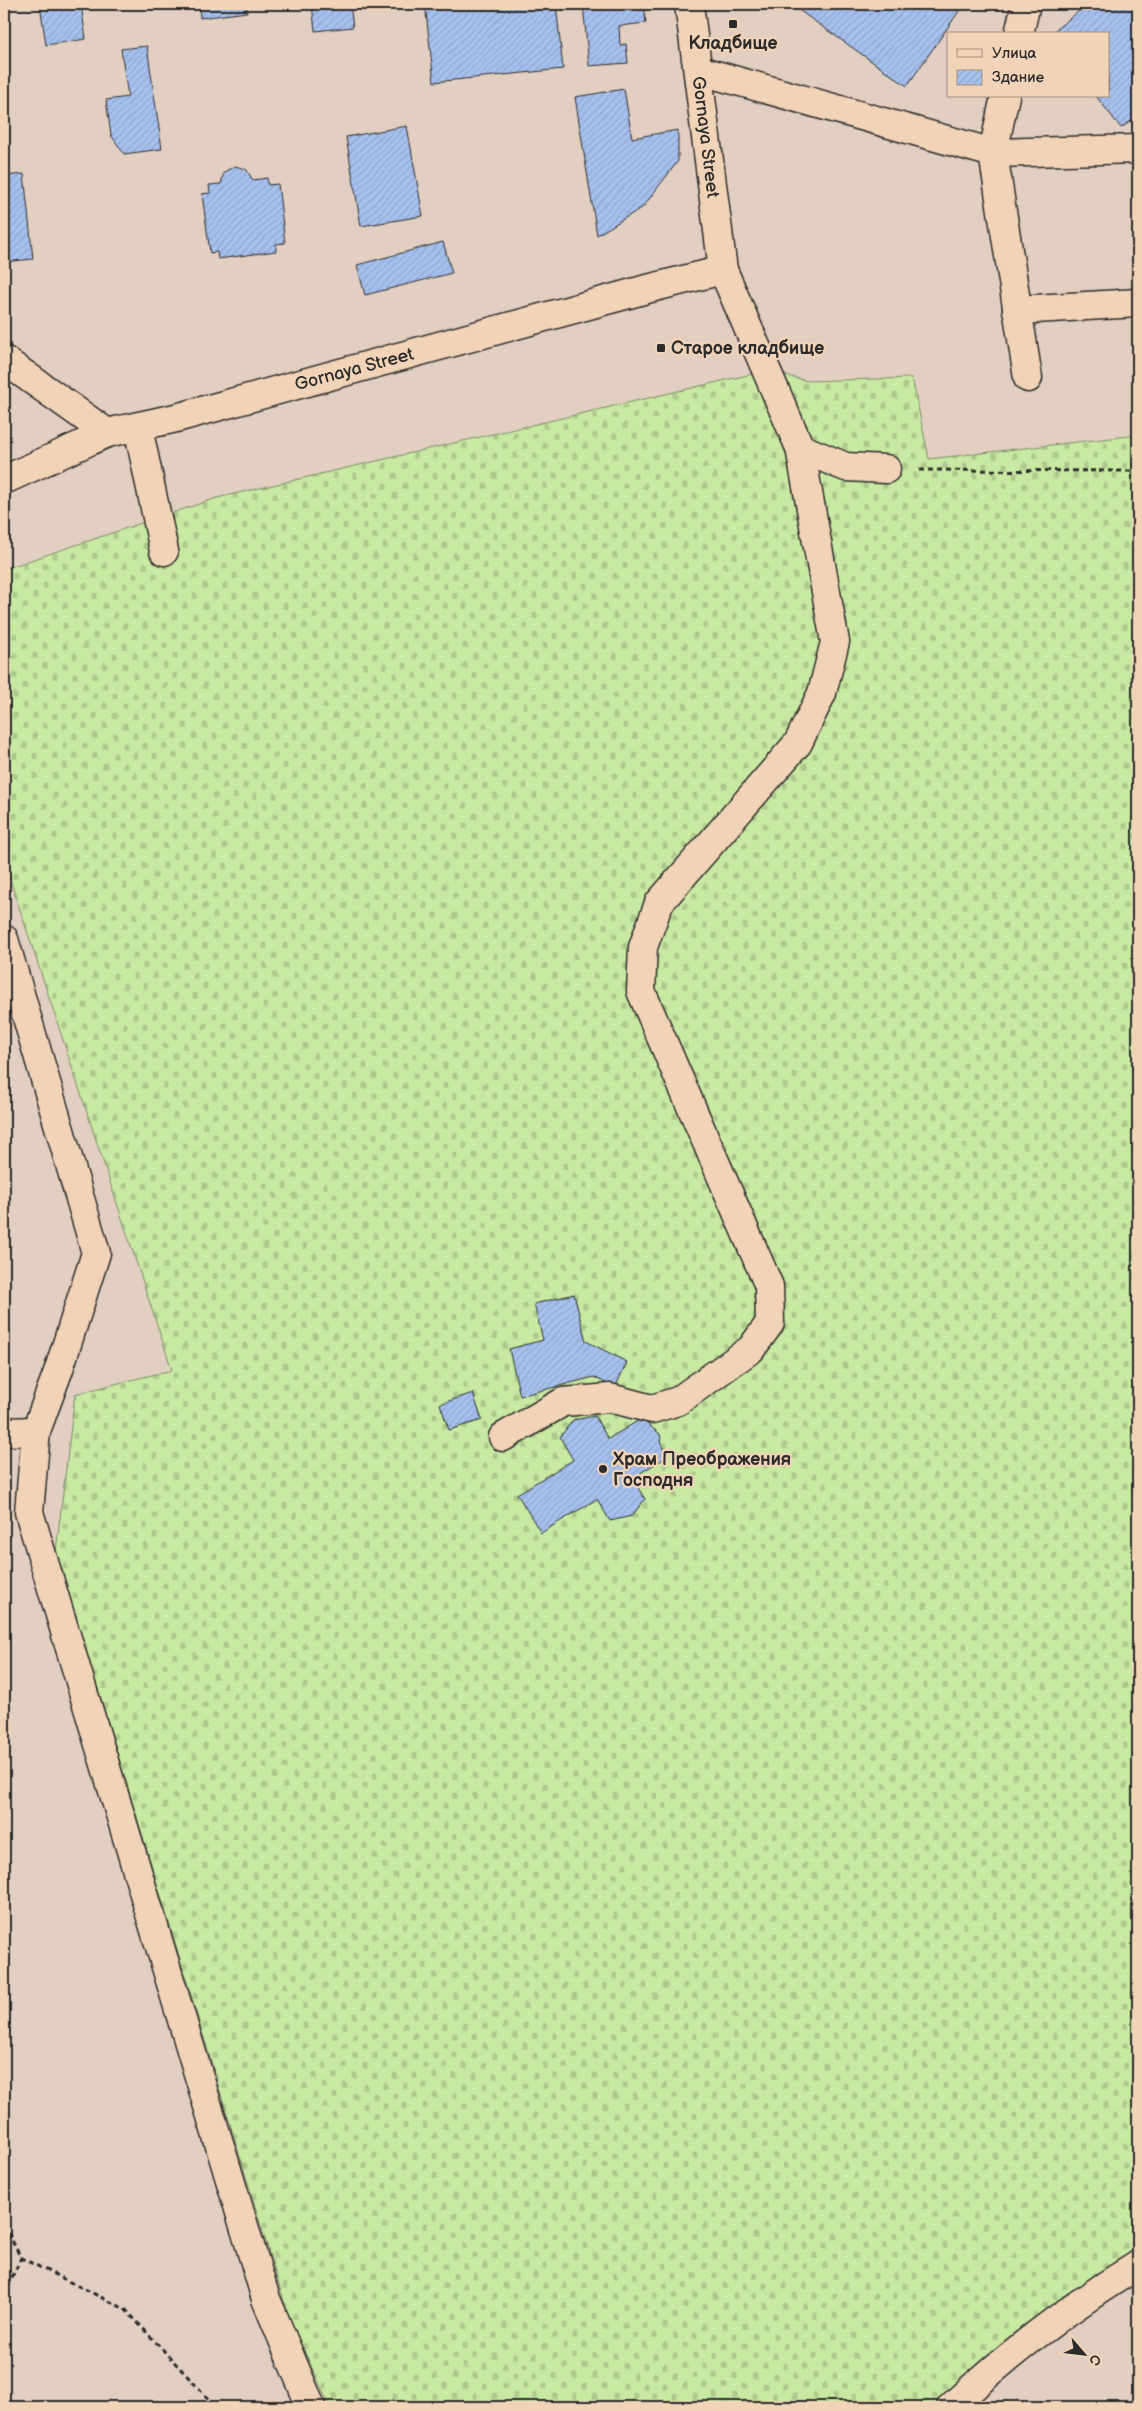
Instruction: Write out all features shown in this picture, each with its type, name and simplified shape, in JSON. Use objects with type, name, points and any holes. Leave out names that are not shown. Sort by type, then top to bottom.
[{"type":"street","name":"Gornaya Street","points":[[503,1437],[563,1402],[610,1398],[652,1409],[678,1401],[751,1349],[770,1323],[769,1286],[641,991],[642,948],[659,903],[798,743],[822,693],[835,642],[800,448],[765,371],[723,270],[688,4]]},
{"type":"street","points":[[1019,32],[1026,4]]},
{"type":"street","points":[[698,70],[993,153],[1138,149]]},
{"type":"street","points":[[1005,98],[993,153],[1028,378]]},
{"type":"street","name":"Gornaya Street","points":[[4,480],[107,433],[138,427],[723,270]]},
{"type":"street","points":[[1017,310],[1138,303]]},
{"type":"street","points":[[4,360],[107,433]]},
{"type":"street","points":[[138,427],[164,551]]},
{"type":"street","points":[[800,448],[846,467],[886,469]]},
{"type":"street","points":[[4,939],[96,1253],[59,1369],[36,1431],[29,1512],[266,2299],[311,2407]]},
{"type":"street","points":[[4,1432],[36,1431]]},
{"type":"street","points":[[951,2407],[989,2372],[1096,2290],[1138,2265]]},
{"type":"path","points":[[886,469],[1138,471]]},
{"type":"path","points":[[4,2225],[21,2258],[124,2310],[216,2407]]},
{"type":"path","points":[[4,2294],[21,2258]]},
{"type":"green space","points":[[765,371],[808,381],[912,378],[929,459],[1138,435],[1138,2247],[1084,2283],[1031,2322],[932,2407],[330,2407],[289,2318],[56,1551],[75,1394],[172,1370],[4,861],[4,569],[217,498]]},
{"type":"building","points":[[40,4],[81,4],[86,39],[46,45]]},
{"type":"building","points":[[199,4],[246,4],[247,12],[200,18]]},
{"type":"building","points":[[312,4],[350,4],[353,27],[315,31]]},
{"type":"building","points":[[425,4],[556,4],[563,69],[434,82]]},
{"type":"building","points":[[583,4],[644,4],[646,23],[619,26],[620,45],[626,44],[628,63],[589,66]]},
{"type":"building","points":[[790,4],[964,4],[907,86]]},
{"type":"building","points":[[1088,4],[1138,4],[1138,116],[1121,128],[1098,98],[1110,98],[1110,32],[1053,32]]},
{"type":"building","points":[[147,46],[162,149],[124,154],[111,135],[106,100],[128,97],[121,49]]},
{"type":"building","points":[[624,89],[632,138],[678,130],[678,161],[643,207],[597,235],[575,97]]},
{"type":"building","points":[[407,126],[423,216],[361,226],[346,137]]},
{"type":"building","points":[[235,166],[246,169],[253,180],[267,178],[268,185],[278,184],[285,243],[276,244],[276,251],[218,259],[217,252],[210,253],[202,194],[210,193],[209,185],[221,184],[224,172]]},
{"type":"building","points":[[24,174],[33,259],[4,262],[4,176]]},
{"type":"building","points":[[443,242],[452,273],[365,295],[357,265]]},
{"type":"building","points":[[574,1294],[586,1341],[627,1362],[615,1388],[594,1377],[520,1396],[509,1349],[543,1340],[534,1304]]},
{"type":"building","points":[[473,1393],[482,1420],[449,1430],[440,1404]]},
{"type":"building","name":"Храм Преображения Господня","points":[[595,1416],[608,1439],[641,1419],[660,1434],[665,1458],[632,1478],[645,1499],[632,1516],[610,1521],[597,1499],[541,1533],[517,1494],[573,1460],[560,1437],[573,1420]]},
{"type":"place","name":"Кладбище","points":[[733,24]]},
{"type":"place","name":"Старое кладбище","points":[[661,348]]},
{"type":"place","name":"Храм Преображения Господня","points":[[603,1469]]}]
